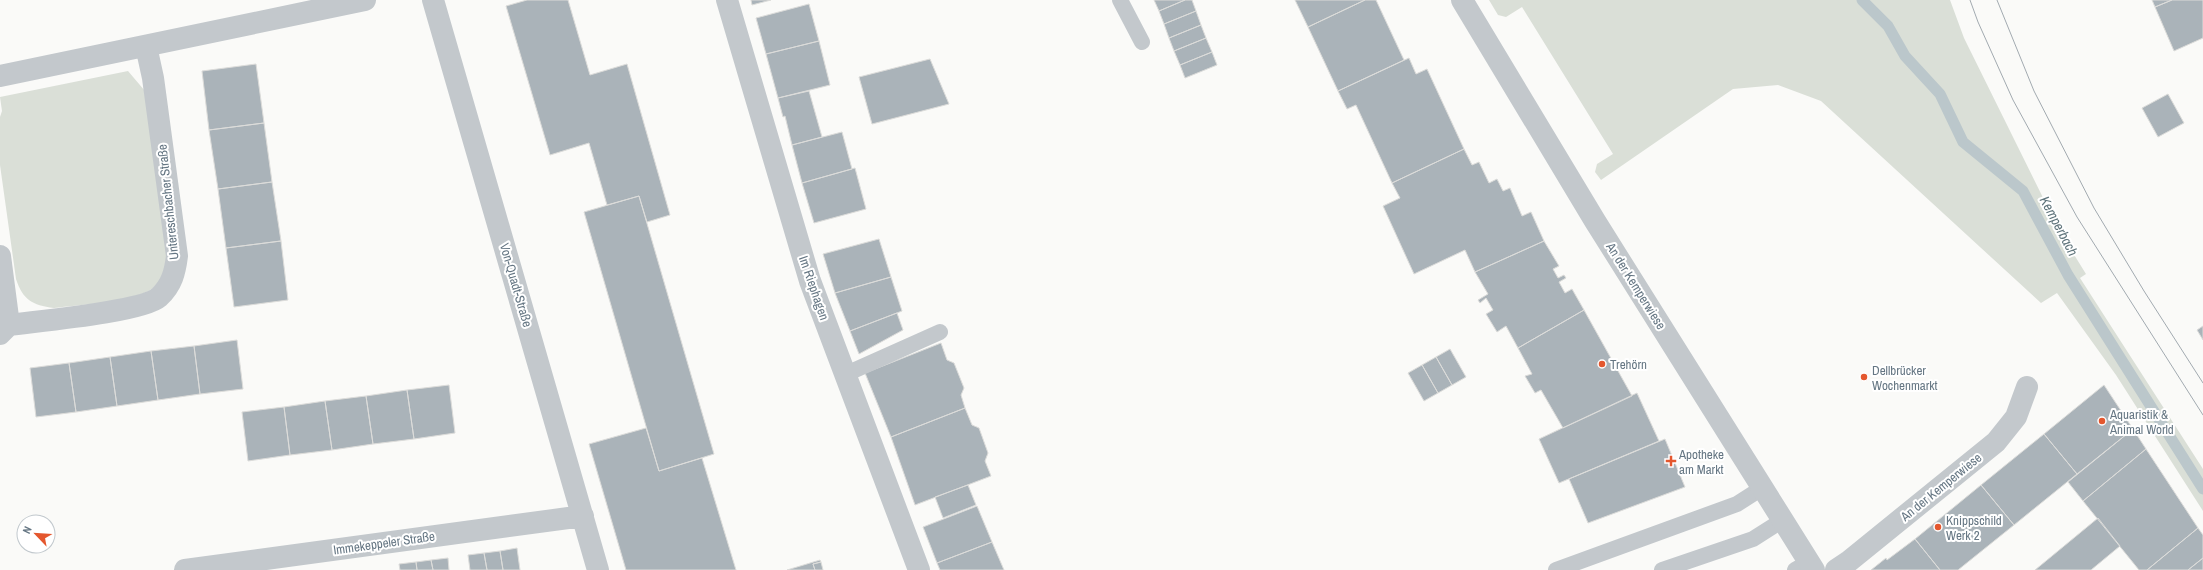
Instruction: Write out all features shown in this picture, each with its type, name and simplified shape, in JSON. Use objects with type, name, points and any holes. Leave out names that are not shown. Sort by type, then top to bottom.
[{"type":"street","points":[[0,76],[365,0]]},
{"type":"street","name":"Von-Quadt-Straße","points":[[433,0],[598,570]]},
{"type":"street","name":"Im Riephagen","points":[[728,0],[810,281],[919,570]]},
{"type":"street","name":"An der Kemperwiese","points":[[1462,0],[1595,220],[1783,520],[1806,568]]},
{"type":"street","name":"Untereschbacher Straße","points":[[0,256],[5,329],[131,308],[159,297],[174,278],[177,256],[153,78],[146,46]]},
{"type":"street","name":"An der Kemperwiese","points":[[1836,570],[1848,562],[1996,442],[2016,418],[2027,387]]},
{"type":"street","name":"Immekeppeler Straße","points":[[185,570],[582,516]]},
{"type":"lane","points":[[1120,0],[1142,42]]},
{"type":"lane","points":[[846,374],[940,332]]},
{"type":"lane","points":[[1556,570],[1737,504],[1762,488]]},
{"type":"lane","points":[[1662,570],[1753,539],[1783,520]]},
{"type":"shaded area","points":[[1489,0],[1950,0],[1964,38],[2060,232],[2086,274],[2080,278],[2203,469],[2203,511],[2116,375],[2057,293],[2041,303],[1821,101],[1778,85],[1733,89],[1601,180],[1595,172],[1597,164],[1613,154],[1522,7],[1506,17],[1498,15]]},
{"type":"shaded area","points":[[128,71],[145,91],[167,251],[166,266],[163,276],[153,288],[145,293],[120,300],[54,308],[34,303],[25,297],[16,279],[0,165],[0,117],[2,111],[0,97]]},
{"type":"building","points":[[527,0],[568,0],[590,75],[627,64],[670,215],[647,222],[639,196],[607,205],[589,143],[550,155],[506,6]]},
{"type":"building","points":[[751,0],[771,0],[752,5]]},
{"type":"building","points":[[1154,0],[1185,0],[1159,11]]},
{"type":"building","points":[[1185,0],[1192,0],[1196,11],[1164,24],[1159,11]]},
{"type":"building","points":[[1295,0],[1365,0],[1308,27]]},
{"type":"building","points":[[1365,0],[1376,0],[1404,60],[1338,91],[1308,27]]},
{"type":"building","points":[[2152,0],[2172,0],[2155,7]]},
{"type":"building","points":[[2172,0],[2203,0],[2203,38],[2174,51],[2155,7]]},
{"type":"building","points":[[809,4],[819,41],[766,54],[756,18]]},
{"type":"building","points":[[1196,11],[1201,25],[1169,38],[1164,24]]},
{"type":"building","points":[[1201,25],[1206,38],[1174,51],[1169,38]]},
{"type":"building","points":[[1206,38],[1212,52],[1180,65],[1174,51]]},
{"type":"building","points":[[819,41],[830,85],[778,98],[766,54]]},
{"type":"building","points":[[1212,52],[1217,65],[1185,78],[1180,65]]},
{"type":"building","points":[[1409,58],[1416,74],[1427,69],[1464,149],[1392,183],[1356,105],[1347,109],[1338,91]]},
{"type":"building","points":[[930,59],[949,104],[872,124],[859,77]]},
{"type":"building","points":[[256,64],[264,123],[209,130],[202,71]]},
{"type":"building","points":[[809,91],[822,137],[792,145],[785,116],[783,117],[778,98]]},
{"type":"building","points":[[2168,94],[2184,123],[2158,137],[2142,108]]},
{"type":"building","points":[[264,123],[272,182],[218,189],[209,130]]},
{"type":"building","points":[[842,132],[852,169],[802,183],[792,145]]},
{"type":"building","points":[[1464,149],[1472,165],[1479,162],[1489,183],[1497,179],[1503,191],[1510,188],[1522,216],[1531,212],[1544,241],[1475,272],[1465,250],[1414,274],[1383,206],[1400,198],[1392,183]]},
{"type":"building","points":[[855,168],[866,209],[814,223],[802,183]]},
{"type":"building","points":[[272,182],[281,241],[226,248],[218,189]]},
{"type":"building","points":[[639,196],[714,454],[659,471],[584,212]]},
{"type":"building","points":[[879,239],[891,277],[835,293],[823,254]]},
{"type":"building","points":[[281,241],[288,300],[234,307],[226,248]]},
{"type":"building","points":[[1544,241],[1559,266],[1553,269],[1558,278],[1564,275],[1566,278],[1559,282],[1565,293],[1572,289],[1584,310],[1518,348],[1506,326],[1497,332],[1486,314],[1493,310],[1486,298],[1480,303],[1478,300],[1488,294],[1475,272]]},
{"type":"building","points":[[891,277],[902,311],[850,331],[835,293]]},
{"type":"building","points":[[1584,310],[1632,396],[1563,428],[1541,390],[1535,393],[1525,376],[1532,374],[1518,348]]},
{"type":"building","points":[[897,313],[903,330],[859,354],[850,331]]},
{"type":"building","points":[[2203,326],[2203,340],[2197,330]]},
{"type":"building","points":[[237,340],[243,389],[200,394],[194,346]]},
{"type":"building","points":[[941,343],[947,360],[954,363],[964,388],[961,395],[965,408],[891,437],[865,373]]},
{"type":"building","points":[[194,346],[200,394],[158,400],[151,351]]},
{"type":"building","points":[[1450,349],[1466,377],[1452,385],[1436,357]]},
{"type":"building","points":[[151,351],[158,400],[117,406],[110,357]]},
{"type":"building","points":[[110,357],[117,406],[76,412],[69,363]]},
{"type":"building","points":[[1436,357],[1452,385],[1438,393],[1422,365]]},
{"type":"building","points":[[69,363],[76,412],[36,417],[30,368]]},
{"type":"building","points":[[1422,365],[1438,393],[1424,401],[1408,373]]},
{"type":"building","points":[[449,385],[455,433],[414,439],[407,390]]},
{"type":"building","points":[[2104,385],[2133,429],[2077,474],[2044,434]]},
{"type":"building","points":[[407,390],[414,439],[373,444],[366,396]]},
{"type":"building","points":[[1637,393],[1659,441],[1559,483],[1539,439]]},
{"type":"building","points":[[366,396],[373,444],[332,450],[325,401]]},
{"type":"building","points":[[325,401],[332,450],[290,455],[284,407]]},
{"type":"building","points":[[284,407],[290,455],[248,461],[242,412]]},
{"type":"building","points":[[965,408],[972,425],[979,428],[988,453],[985,461],[991,476],[915,505],[891,437]]},
{"type":"building","points":[[646,428],[659,471],[702,458],[736,570],[626,570],[589,444]]},
{"type":"building","points":[[2133,429],[2146,449],[2083,501],[2068,482]]},
{"type":"building","points":[[2044,434],[2077,474],[2014,525],[1981,485]]},
{"type":"building","points":[[1665,439],[1685,487],[1588,523],[1569,479]]},
{"type":"building","points":[[2146,449],[2198,528],[2147,570],[2139,570],[2083,501]]},
{"type":"building","points":[[968,485],[976,505],[943,518],[935,497]]},
{"type":"building","points":[[1981,485],[2014,525],[1958,570],[1940,570],[1915,539]]},
{"type":"building","points":[[977,506],[992,542],[937,563],[923,527]]},
{"type":"building","points":[[2098,518],[2120,546],[2091,570],[2035,570]]},
{"type":"building","points":[[2198,528],[2203,535],[2203,558],[2188,570],[2147,570]]},
{"type":"building","points":[[1915,539],[1940,570],[1871,570],[1886,558],[1887,560]]},
{"type":"building","points":[[992,542],[1004,570],[940,570],[937,563]]},
{"type":"building","points":[[517,548],[520,570],[503,570],[500,551]]},
{"type":"building","points":[[500,551],[503,570],[487,570],[484,553]]},
{"type":"building","points":[[484,553],[487,570],[470,570],[468,555]]},
{"type":"building","points":[[448,558],[449,570],[433,570],[431,560]]},
{"type":"building","points":[[2203,558],[2203,570],[2188,570]]},
{"type":"building","points":[[431,560],[433,570],[417,570],[416,562]]},
{"type":"building","points":[[820,560],[821,562],[813,564],[815,570],[787,570]]},
{"type":"building","points":[[416,562],[417,570],[400,570],[399,564]]},
{"type":"building","points":[[821,562],[823,570],[815,570],[813,564]]},
{"type":"waterway","name":"Kemperbach","points":[[1862,0],[1888,26],[1905,56],[1940,94],[1963,142],[2023,191],[2068,275],[2203,489]]},
{"type":"tram line","points":[[1970,0],[1978,22],[2013,100],[2077,217],[2203,415]]},
{"type":"tram line","points":[[1997,0],[2034,91],[2094,208],[2144,291],[2203,383]]},
{"type":"place","name":"Trehörn","points":[[1602,364]]},
{"type":"place","name":"Dellbrücker Wochenmarkt","points":[[1864,377]]},
{"type":"place","name":"Aquaristik & Animal World","points":[[2102,421]]},
{"type":"place","name":"Apotheke am Markt","points":[[1671,461]]},
{"type":"place","name":"Knippschild Werk 2","points":[[1938,527]]}]
